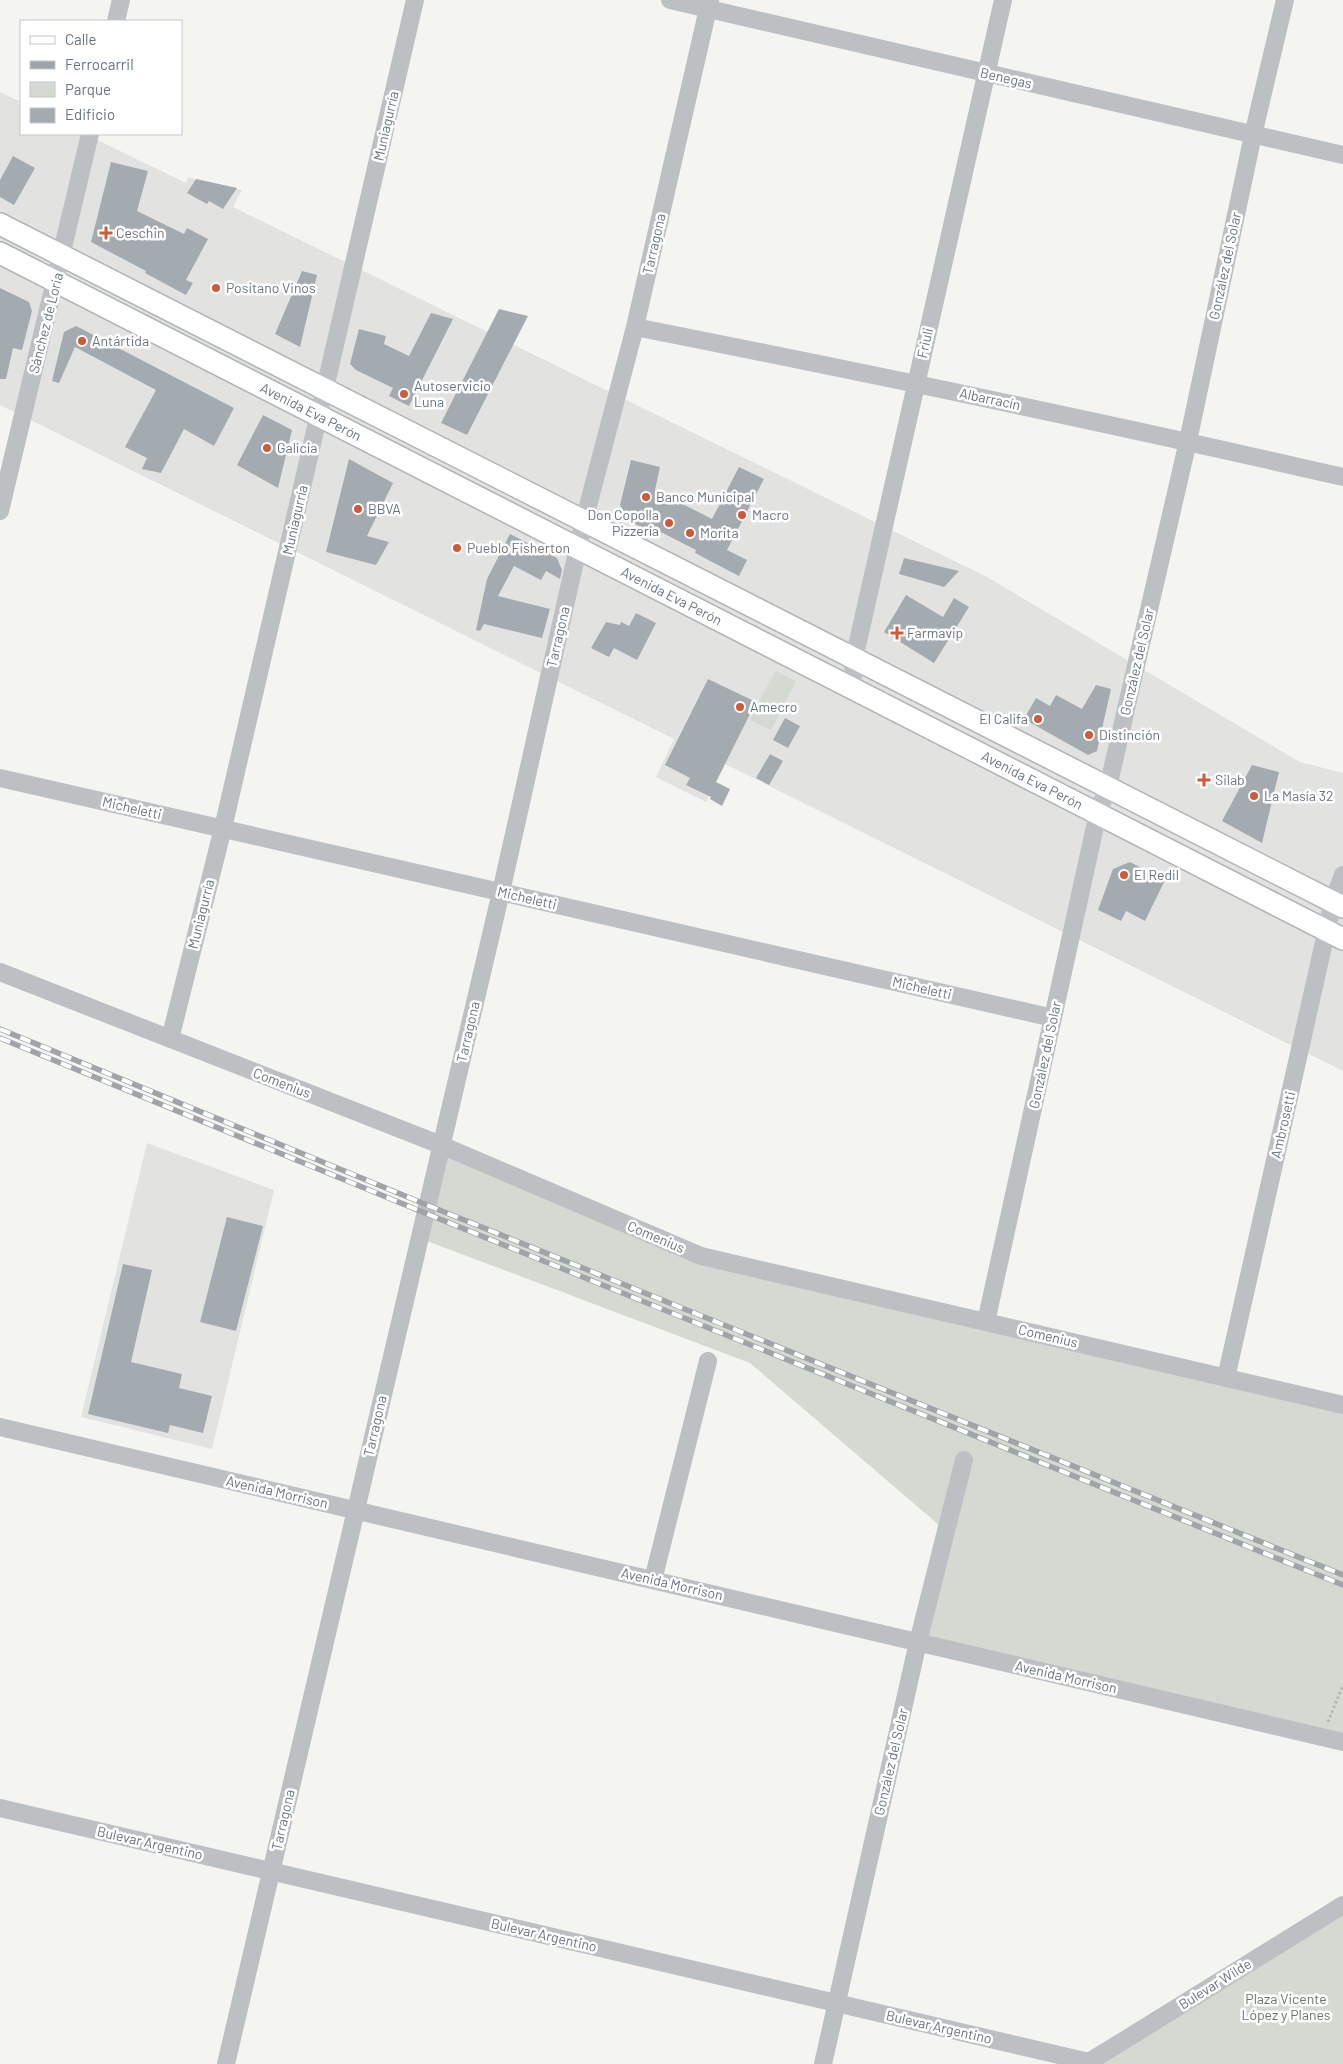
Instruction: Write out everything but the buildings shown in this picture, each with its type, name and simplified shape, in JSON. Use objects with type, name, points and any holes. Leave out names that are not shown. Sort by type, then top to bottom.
[{"type":"main road","name":"Avenida Eva Perón","points":[[0,224],[1338,905]]},
{"type":"main road","name":"Avenida Eva Perón","points":[[0,253],[1335,934]]},
{"type":"street","points":[[116,20],[121,0]]},
{"type":"street","name":"Muniagurría","points":[[170,1039],[223,828],[415,0]]},
{"type":"street","name":"Benegas","points":[[670,0],[709,4],[986,74],[1343,155]]},
{"type":"street","name":"Friuli","points":[[852,688],[854,659],[1003,0]]},
{"type":"street","name":"González del Solar","points":[[986,1322],[1098,813],[1108,787],[1188,442],[1253,135],[1285,0]]},
{"type":"street","name":"Tarragona","points":[[226,2064],[501,892],[584,521],[635,327],[709,4]]},
{"type":"street","name":"Sánchez de Loria","points":[[0,511],[4,478],[56,282],[90,135]]},
{"type":"street","name":"Albarracín","points":[[635,327],[916,383],[1343,477]]},
{"type":"street","name":"Micheletti","points":[[0,778],[1054,1018]]},
{"type":"street","name":"Ambrosetti","points":[[1226,1378],[1335,934],[1343,874]]},
{"type":"street","name":"Comenius","points":[[0,972],[441,1145],[701,1256],[1343,1405]]},
{"type":"street","points":[[654,1580],[708,1361]]},
{"type":"street","name":"Avenida Morrison","points":[[0,1427],[1343,1742]]},
{"type":"street","name":"González del Solar","points":[[823,2064],[918,1642],[964,1460]]},
{"type":"street","name":"Bulevar Argentino","points":[[0,1808],[1089,2063]]},
{"type":"street","name":"Bulevar Wilde","points":[[1089,2063],[1343,1904]]},
{"type":"path","points":[[1322,1736],[1343,1685]]},
{"type":"shaded area","points":[[0,92],[20,102],[20,135],[87,135],[186,183],[188,177],[242,190],[233,207],[987,577],[1300,762],[1343,773],[1343,1071],[725,764],[706,802],[656,777],[674,739],[0,405]]},
{"type":"shaded area","points":[[147,1143],[274,1190],[212,1449],[81,1417]]},
{"type":"green space","points":[[775,671],[796,681],[771,730],[750,720]]},
{"type":"green space","points":[[441,1145],[701,1256],[1343,1405],[1343,1742],[918,1642],[946,1531],[750,1363],[419,1238]]},
{"type":"green space","name":"Plaza Vicente López y Planes","points":[[1343,1905],[1343,2064],[1090,2064]]},
{"type":"railway","points":[[0,1029],[427,1205],[1343,1575]]},
{"type":"railway","points":[[0,1038],[425,1213],[1343,1585]]},
{"type":"place","name":"Ceschin","points":[[106,233]]},
{"type":"place","name":"Positano Vinos","points":[[216,288]]},
{"type":"place","name":"Antártida","points":[[82,341]]},
{"type":"place","name":"Autoservicio Luna","points":[[404,394]]},
{"type":"place","name":"Galicia","points":[[267,448]]},
{"type":"place","name":"Banco Municipal","points":[[646,497]]},
{"type":"place","name":"BBVA","points":[[358,509]]},
{"type":"place","name":"Macro","points":[[742,515]]},
{"type":"place","name":"Don Copolla Pizzería","points":[[669,523]]},
{"type":"place","name":"Morita","points":[[690,533]]},
{"type":"place","name":"Pueblo Fisherton","points":[[457,548]]},
{"type":"place","name":"Farmavip","points":[[897,633]]},
{"type":"place","name":"Amecro","points":[[740,707]]},
{"type":"place","name":"El Califa","points":[[1038,719]]},
{"type":"place","name":"Distinción","points":[[1089,735]]},
{"type":"place","name":"Silab","points":[[1204,780]]},
{"type":"place","name":"La Masía 32","points":[[1254,796]]},
{"type":"place","name":"El Redil","points":[[1124,875]]}]
